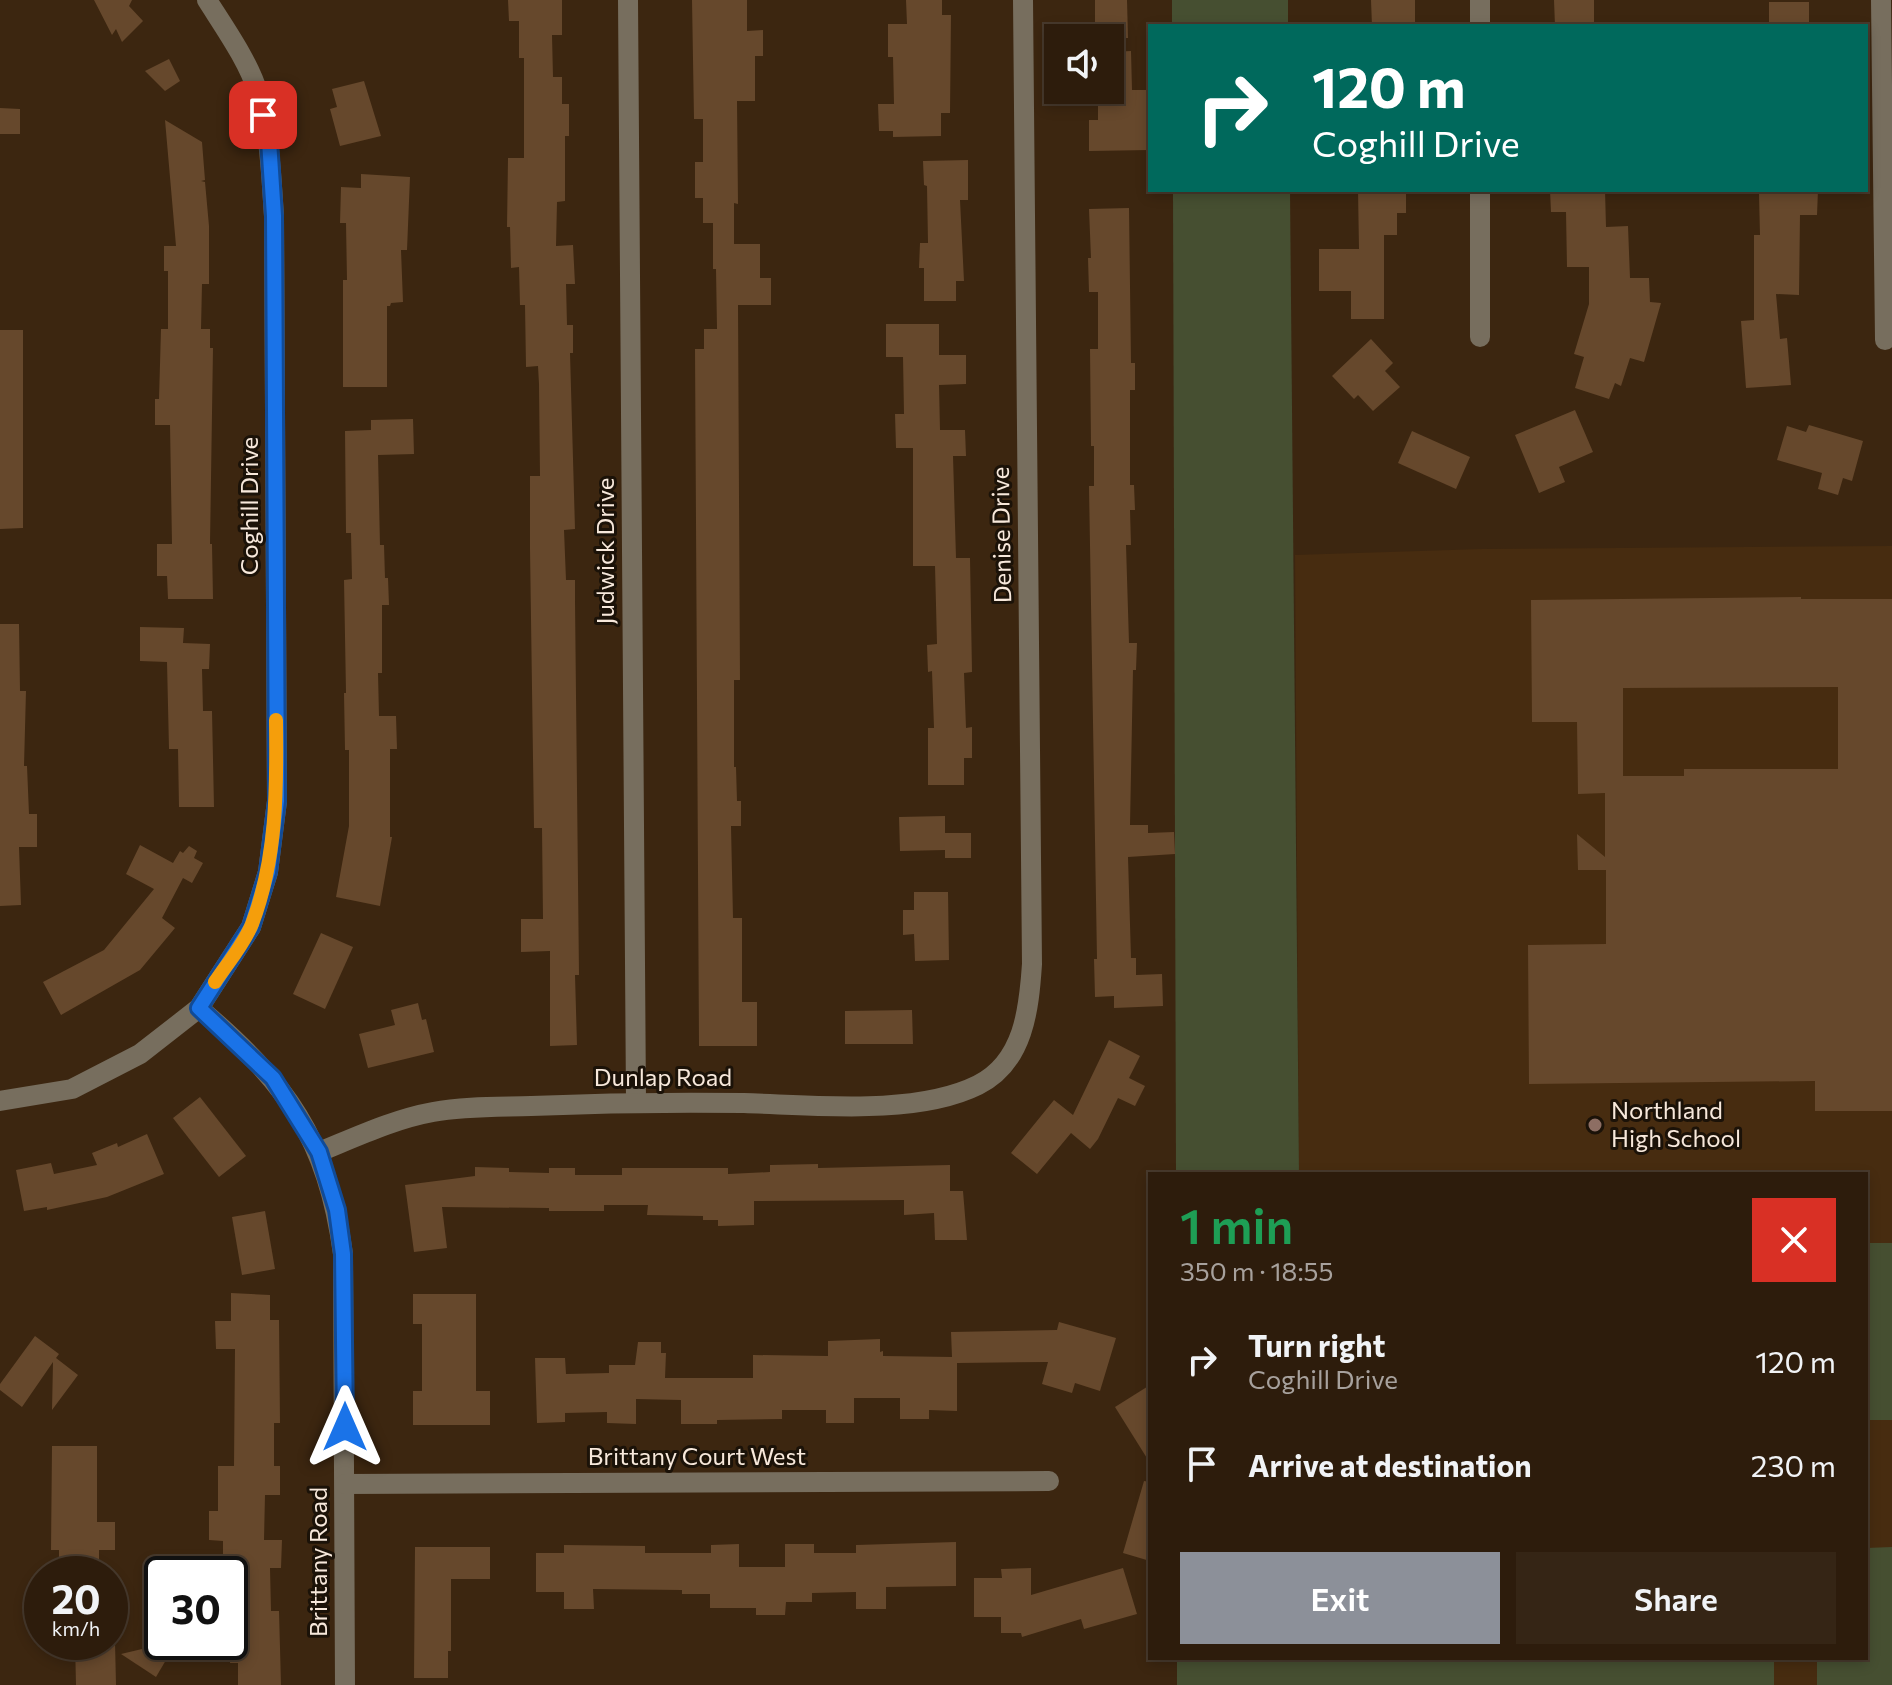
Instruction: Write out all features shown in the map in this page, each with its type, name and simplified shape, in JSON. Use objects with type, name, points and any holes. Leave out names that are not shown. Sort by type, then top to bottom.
[{"type":"street","name":"Coghill Drive","points":[[0,1101],[72,1089],[140,1054],[199,1008],[251,927],[268,872],[277,801],[274,216],[269,141],[257,90],[207,0]]},
{"type":"street","name":"Judwick Drive","points":[[628,0],[636,1101]]},
{"type":"street","name":"Denise Drive","points":[[1004,1064],[1020,1040],[1029,1008],[1032,964],[1023,0]]},
{"type":"street","points":[[1480,0],[1480,24]]},
{"type":"street","points":[[1881,0],[1885,340]]},
{"type":"street","points":[[1480,192],[1480,337]]},
{"type":"street","name":"Brittany Road","points":[[199,1008],[273,1078],[319,1152],[337,1210],[343,1254],[345,1685]]},
{"type":"street","name":"Dunlap Road","points":[[319,1152],[376,1128],[433,1112],[636,1101],[861,1106],[940,1100],[981,1084],[1004,1064]]},
{"type":"street","name":"Brittany Court West","points":[[345,1484],[1049,1481]]},
{"type":"shaded area","name":"Northland High School","points":[[1892,546],[1892,1685],[1304,1685],[1304,1660],[1868,1660],[1868,1172],[1299,1172],[1295,555],[1482,549]]},
{"type":"green space","points":[[1172,0],[1288,0],[1288,24],[1172,24]]},
{"type":"green space","points":[[1173,192],[1290,192],[1299,1172],[1176,1172]]},
{"type":"green space","points":[[1868,1243],[1892,1243],[1892,1420],[1868,1420]]},
{"type":"green space","points":[[1892,1547],[1892,1685],[1817,1685],[1817,1660],[1868,1660],[1868,1548]]},
{"type":"green space","points":[[1177,1660],[1774,1660],[1774,1685],[1177,1685]]},
{"type":"building","points":[[94,0],[132,0],[129,6],[143,21],[122,42],[116,29],[112,35]]},
{"type":"building","points":[[508,0],[562,0],[562,35],[552,35],[553,77],[562,77],[562,104],[569,104],[569,136],[565,136],[565,201],[557,202],[556,246],[573,245],[575,284],[566,284],[567,325],[573,325],[573,353],[570,353],[575,529],[564,530],[566,580],[575,580],[577,1045],[550,1046],[550,951],[521,952],[521,919],[543,919],[542,828],[534,828],[530,549],[530,476],[540,476],[539,384],[538,366],[526,367],[525,305],[520,305],[519,267],[511,268],[510,227],[507,227],[508,158],[524,158],[524,58],[519,58],[519,21],[509,21]]},
{"type":"building","points":[[692,0],[747,0],[747,31],[763,30],[763,56],[755,56],[755,101],[737,101],[738,204],[734,203],[734,244],[760,244],[760,278],[771,278],[771,305],[738,305],[740,680],[734,680],[734,767],[737,801],[741,801],[741,826],[731,826],[733,918],[742,918],[742,1002],[757,1002],[757,1046],[699,1046],[695,349],[704,349],[704,329],[717,329],[713,223],[703,223],[703,198],[695,198],[695,162],[703,162],[703,119],[694,119]]},
{"type":"building","points":[[906,0],[942,0],[942,15],[951,15],[950,113],[941,113],[941,136],[893,137],[893,131],[879,131],[878,104],[894,104],[893,57],[888,57],[888,24],[907,24]]},
{"type":"building","points":[[1095,0],[1127,0],[1128,38],[1124,38],[1124,24],[1095,24]]},
{"type":"building","points":[[1371,0],[1415,0],[1415,24],[1372,24]]},
{"type":"building","points":[[1554,0],[1594,0],[1594,24],[1555,24]]},
{"type":"building","points":[[1769,2],[1809,2],[1809,24],[1769,24]]},
{"type":"building","points":[[1124,51],[1131,51],[1132,90],[1148,90],[1148,150],[1089,151],[1089,120],[1098,120],[1098,104],[1124,104]]},
{"type":"building","points":[[169,59],[180,81],[165,91],[145,71]]},
{"type":"building","points":[[364,81],[381,136],[340,146],[330,109],[337,107],[332,89]]},
{"type":"building","points":[[0,108],[20,109],[20,134],[0,134]]},
{"type":"building","points":[[165,120],[202,142],[205,180],[201,181],[205,182],[209,226],[209,284],[202,284],[201,329],[210,329],[210,348],[213,348],[210,544],[213,599],[168,599],[167,576],[157,576],[157,544],[172,544],[170,425],[155,425],[161,329],[168,329],[168,271],[164,271],[164,246],[176,246]]},
{"type":"building","points":[[968,160],[968,200],[960,200],[964,281],[956,281],[956,301],[924,301],[924,268],[919,268],[920,243],[928,243],[927,186],[924,185],[923,161]]},
{"type":"building","points":[[361,174],[410,177],[407,250],[401,250],[403,302],[387,306],[387,387],[343,387],[343,280],[347,280],[346,223],[340,223],[341,187],[361,188]]},
{"type":"building","points":[[1358,192],[1406,192],[1406,213],[1397,213],[1397,235],[1384,235],[1384,319],[1351,319],[1351,291],[1319,291],[1319,249],[1359,249]]},
{"type":"building","points":[[1550,192],[1605,192],[1606,227],[1628,226],[1630,278],[1649,278],[1650,302],[1661,303],[1644,362],[1630,358],[1621,386],[1615,383],[1609,399],[1575,388],[1584,357],[1574,354],[1589,304],[1589,267],[1567,267],[1566,212],[1551,212]]},
{"type":"building","points":[[1818,192],[1817,215],[1800,215],[1799,295],[1776,294],[1780,339],[1787,338],[1791,385],[1746,388],[1741,321],[1754,320],[1754,235],[1760,235],[1759,194]]},
{"type":"building","points":[[1129,208],[1131,363],[1135,363],[1135,390],[1130,390],[1130,485],[1134,485],[1135,510],[1130,510],[1131,545],[1126,545],[1129,643],[1137,643],[1136,670],[1133,670],[1130,825],[1148,825],[1148,833],[1174,832],[1175,854],[1128,857],[1131,958],[1136,958],[1136,975],[1162,974],[1163,1006],[1114,1008],[1114,996],[1095,997],[1094,959],[1097,959],[1089,486],[1094,486],[1090,349],[1098,349],[1098,292],[1089,292],[1088,258],[1091,258],[1089,209]]},
{"type":"building","points":[[886,324],[939,324],[939,355],[966,355],[966,384],[939,385],[940,430],[965,430],[966,456],[953,456],[956,558],[970,558],[972,672],[964,673],[966,728],[972,727],[972,758],[964,758],[964,785],[928,785],[928,728],[934,728],[932,671],[928,672],[927,645],[937,644],[935,566],[913,566],[913,448],[896,448],[895,414],[904,414],[903,357],[886,357]]},
{"type":"building","points":[[0,330],[23,330],[23,528],[0,529]]},
{"type":"building","points":[[1371,339],[1393,363],[1385,371],[1400,387],[1373,411],[1358,395],[1354,399],[1332,376]]},
{"type":"building","points":[[1575,410],[1593,452],[1559,467],[1565,482],[1539,493],[1515,435]]},
{"type":"building","points":[[413,419],[414,454],[378,455],[380,545],[384,545],[389,605],[382,605],[379,716],[396,716],[397,749],[390,749],[392,837],[380,906],[336,897],[349,826],[349,750],[345,750],[344,580],[352,579],[351,533],[346,533],[345,431],[371,430],[371,420]]},
{"type":"building","points":[[1809,425],[1863,441],[1852,481],[1843,478],[1838,495],[1818,489],[1822,473],[1777,460],[1787,426],[1806,432]]},
{"type":"building","points":[[1412,431],[1470,457],[1456,489],[1398,463]]},
{"type":"building","points":[[1892,599],[1892,1111],[1815,1111],[1815,1081],[1529,1084],[1528,945],[1606,944],[1606,870],[1578,870],[1577,834],[1605,857],[1605,793],[1578,794],[1577,722],[1532,722],[1531,600]],"holes":[[[1838,687],[1838,769],[1684,769],[1684,776],[1623,776],[1623,688]]]},
{"type":"building","points":[[0,624],[19,624],[20,691],[26,691],[24,766],[27,766],[29,814],[37,814],[37,847],[19,847],[21,905],[0,906]]},
{"type":"building","points":[[140,627],[184,628],[183,643],[210,644],[209,669],[202,669],[203,711],[212,711],[214,807],[179,807],[178,749],[169,749],[167,662],[140,661]]},
{"type":"building","points":[[945,816],[945,833],[971,833],[971,858],[945,858],[945,850],[900,851],[899,817]]},
{"type":"building","points":[[140,845],[173,863],[180,851],[183,853],[189,846],[197,851],[194,858],[203,863],[192,883],[183,878],[162,918],[175,928],[140,970],[61,1015],[43,982],[104,950],[154,889],[126,874]]},
{"type":"building","points":[[914,892],[948,892],[949,960],[915,961],[914,934],[903,935],[903,910],[914,910]]},
{"type":"building","points":[[321,933],[353,947],[325,1009],[293,994]]},
{"type":"building","points":[[418,1003],[422,1020],[426,1019],[434,1052],[368,1068],[359,1034],[395,1025],[391,1010]]},
{"type":"building","points":[[912,1010],[913,1044],[845,1044],[845,1011]]},
{"type":"building","points":[[1109,1040],[1140,1056],[1129,1078],[1145,1086],[1135,1106],[1118,1098],[1090,1149],[1071,1133],[1037,1174],[1011,1153],[1054,1100],[1073,1115]]},
{"type":"building","points":[[200,1097],[246,1156],[219,1177],[173,1118]]},
{"type":"building","points":[[147,1134],[164,1174],[107,1197],[47,1210],[47,1207],[24,1211],[16,1170],[51,1163],[54,1174],[97,1165],[92,1153],[117,1143],[118,1147]]},
{"type":"building","points":[[818,1164],[818,1168],[950,1165],[950,1191],[963,1191],[967,1240],[935,1240],[934,1213],[904,1215],[904,1200],[754,1201],[754,1225],[718,1226],[718,1220],[703,1220],[703,1216],[647,1215],[648,1205],[604,1205],[604,1211],[442,1207],[447,1248],[414,1252],[405,1185],[475,1176],[475,1167],[549,1173],[549,1168],[575,1168],[575,1175],[622,1175],[622,1168],[728,1168],[728,1174],[770,1172],[770,1165]]},
{"type":"building","points":[[265,1211],[275,1269],[242,1275],[232,1217]]},
{"type":"building","points":[[231,1293],[270,1295],[270,1320],[279,1320],[280,1423],[274,1423],[274,1466],[280,1466],[280,1495],[265,1495],[264,1540],[282,1540],[281,1568],[270,1568],[271,1611],[279,1611],[281,1685],[238,1685],[238,1663],[230,1663],[230,1660],[248,1660],[248,1556],[223,1556],[223,1541],[209,1540],[209,1511],[218,1511],[218,1466],[234,1466],[235,1349],[216,1349],[215,1321],[231,1321]]},
{"type":"building","points":[[413,1294],[476,1294],[476,1391],[490,1391],[490,1425],[413,1425],[413,1391],[422,1391],[422,1324],[413,1324]]},
{"type":"building","points":[[1059,1322],[1116,1338],[1100,1391],[1075,1383],[1072,1393],[1042,1384],[1048,1362],[957,1363],[957,1411],[929,1410],[929,1419],[900,1419],[900,1398],[854,1398],[854,1423],[826,1423],[826,1410],[782,1410],[782,1419],[681,1424],[681,1400],[636,1399],[636,1424],[607,1423],[607,1412],[565,1413],[565,1422],[537,1423],[535,1358],[565,1358],[566,1374],[609,1373],[609,1365],[635,1365],[638,1342],[661,1342],[661,1353],[666,1353],[665,1378],[753,1378],[753,1355],[828,1356],[828,1341],[880,1339],[883,1356],[952,1357],[951,1332],[1057,1330]]},
{"type":"building","points":[[35,1336],[59,1354],[56,1358],[78,1375],[52,1410],[53,1362],[22,1407],[0,1390],[0,1384]]},
{"type":"building","points":[[1148,1386],[1148,1460],[1115,1407]]},
{"type":"building","points":[[52,1446],[97,1446],[97,1522],[115,1522],[115,1550],[99,1550],[99,1556],[59,1556],[59,1550],[51,1550]]},
{"type":"building","points":[[1144,1481],[1148,1482],[1148,1560],[1123,1553]]},
{"type":"building","points":[[956,1542],[956,1586],[886,1587],[886,1609],[856,1609],[856,1592],[812,1593],[812,1602],[786,1602],[785,1615],[756,1615],[756,1608],[710,1608],[710,1594],[682,1594],[682,1590],[593,1589],[594,1609],[564,1609],[564,1592],[536,1592],[536,1553],[564,1553],[564,1545],[645,1546],[645,1553],[711,1553],[711,1545],[739,1544],[739,1567],[785,1567],[785,1544],[814,1544],[814,1553],[856,1553],[856,1545]]},
{"type":"building","points":[[415,1547],[490,1547],[490,1579],[451,1579],[448,1678],[414,1678]]},
{"type":"building","points":[[1031,1568],[1031,1595],[1123,1568],[1137,1614],[1084,1629],[1081,1619],[1022,1637],[1021,1633],[1001,1633],[1001,1617],[974,1617],[974,1578],[1002,1578],[1001,1569]]},
{"type":"building","points":[[144,1649],[144,1660],[166,1660],[156,1677],[128,1659],[128,1652]]},
{"type":"building","points":[[75,1660],[115,1660],[116,1685],[76,1685]]},
{"type":"slow traffic","points":[[215,982],[251,927],[268,872],[277,801],[276,720]]},
{"type":"place","name":"Northland High School","points":[[1595,1125]]},
{"type":"route","points":[[263,115],[269,141],[274,216],[277,801],[268,872],[251,927],[199,1008],[273,1078],[319,1152],[337,1210],[343,1254],[345,1427]]}]
